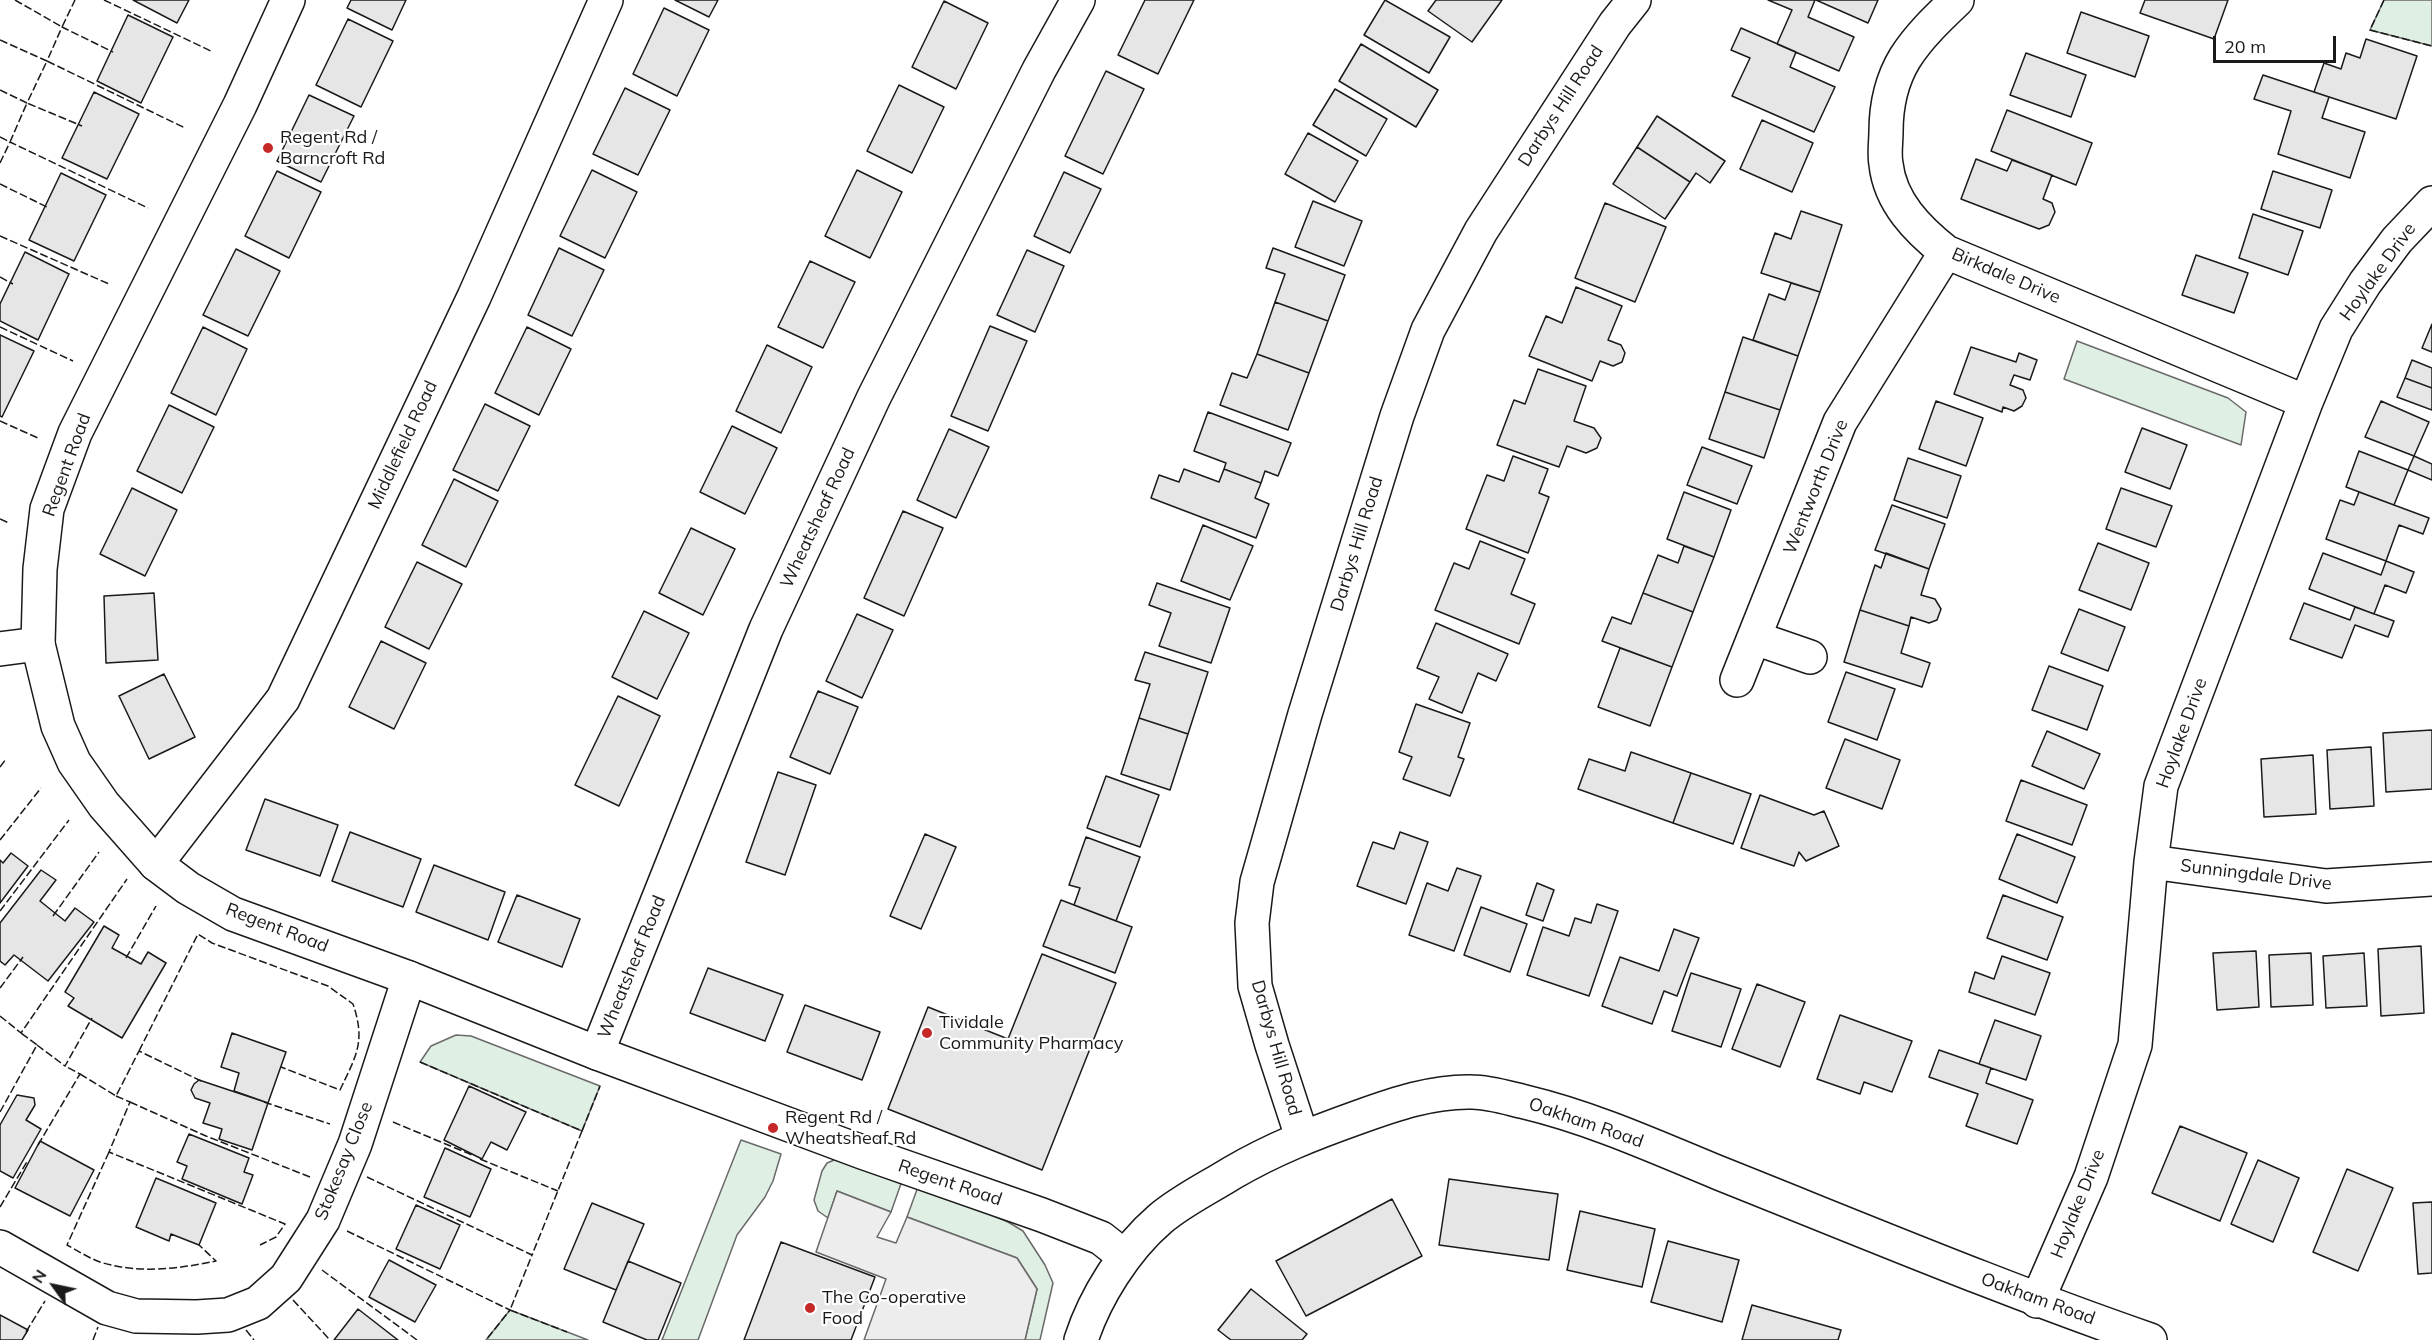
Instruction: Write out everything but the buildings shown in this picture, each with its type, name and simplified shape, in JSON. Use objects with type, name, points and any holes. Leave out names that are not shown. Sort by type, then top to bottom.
[{"type":"street","name":"Regent Road","points":[[288,0],[240,105],[75,433],[47,509],[40,568],[38,644],[58,726],[74,762],[104,805],[156,864],[188,888],[233,914],[410,978],[597,1053],[862,1152],[1052,1219],[1101,1238],[1125,1257]]},
{"type":"street","name":"Middlefield Road","points":[[156,864],[283,699],[474,297],[606,0]]},
{"type":"street","name":"Wheatsheaf Road","points":[[597,1053],[766,629],[874,397],[1034,80],[1078,0]]},
{"type":"street","name":"Darbys Hill Road","points":[[1302,1137],[1255,986],[1252,923],[1257,882],[1305,714],[1397,416],[1428,330],[1481,231],[1615,24],[1634,0]]},
{"type":"street","name":"Birkdale Drive","points":[[1957,0],[1928,27],[1904,59],[1890,91],[1886,118],[1886,164],[1893,192],[1924,235],[1946,252],[2306,402]]},
{"type":"street","name":"Hoylake Drive","points":[[2037,1301],[2091,1177],[2135,1045],[2151,862],[2161,786],[2306,402],[2336,329],[2359,292],[2397,240],[2432,203]]},
{"type":"street","name":"Wentworth Drive","points":[[1737,680],[1840,422],[1946,252]]},
{"type":"street","points":[[1755,638],[1810,657]]},
{"type":"street","points":[[0,649],[38,644]]},
{"type":"street","name":"Sunningdale Drive","points":[[2151,862],[2326,886],[2432,879]]},
{"type":"street","name":"Stokesay Close","points":[[0,1247],[107,1308],[136,1316],[228,1315],[258,1303],[286,1278],[323,1220],[355,1144],[410,978]]},
{"type":"street","name":"Oakham Road","points":[[1081,1340],[1088,1319],[1106,1285],[1125,1257],[1160,1220],[1265,1153],[1302,1137],[1391,1106],[1428,1096],[1471,1092],[1504,1096],[1584,1118],[2037,1301],[2150,1340]]},
{"type":"green space","points":[[2384,0],[2432,0],[2432,46],[2370,30]]},
{"type":"green space","points":[[2077,341],[2228,398],[2246,412],[2241,445],[2064,379]]},
{"type":"green space","points":[[456,1035],[471,1036],[600,1086],[582,1131],[420,1062],[431,1046]]},
{"type":"green space","points":[[741,1140],[781,1154],[773,1181],[765,1197],[737,1235],[698,1340],[662,1340]]},
{"type":"green space","points":[[839,1158],[903,1178],[891,1212],[837,1191],[828,1218],[818,1211],[814,1200],[822,1171],[827,1163]]},
{"type":"green space","points":[[919,1184],[1008,1222],[1023,1231],[1045,1265],[1053,1283],[1040,1340],[1025,1340],[1037,1289],[1017,1258],[907,1217]]},
{"type":"green space","points":[[510,1310],[588,1340],[486,1340]]},
{"type":"shaded area","points":[[837,1191],[891,1212],[877,1237],[896,1243],[907,1217],[1017,1258],[1037,1289],[1025,1340],[864,1340],[886,1279],[816,1252]]},
{"type":"fence","points":[[15,0],[62,27],[75,0]]},
{"type":"fence","points":[[104,0],[213,52]]},
{"type":"fence","points":[[2384,0],[2370,30],[2432,46]]},
{"type":"fence","points":[[0,40],[47,61],[62,27],[113,52]]},
{"type":"fence","points":[[0,90],[27,103],[47,61],[185,128]]},
{"type":"fence","points":[[0,137],[10,142],[27,103],[82,126]]},
{"type":"fence","points":[[0,163],[10,142],[148,208]]},
{"type":"fence","points":[[0,184],[49,208]]},
{"type":"fence","points":[[0,236],[109,284]]},
{"type":"fence","points":[[0,277],[13,284]]},
{"type":"fence","points":[[0,327],[73,361]]},
{"type":"fence","points":[[0,421],[38,438]]},
{"type":"fence","points":[[0,519],[9,523]]},
{"type":"fence","points":[[0,767],[6,759]]},
{"type":"fence","points":[[0,840],[41,788]]},
{"type":"fence","points":[[0,911],[69,820]]},
{"type":"fence","points":[[53,916],[99,852]]},
{"type":"fence","points":[[0,1016],[21,1033],[127,879]]},
{"type":"fence","points":[[126,958],[156,906]]},
{"type":"fence","points":[[139,1051],[198,934],[212,943],[328,986],[353,1004],[359,1039],[355,1058],[340,1090],[281,1067]]},
{"type":"fence","points":[[0,988],[23,957]]},
{"type":"fence","points":[[37,1045],[65,1066],[92,1018]]},
{"type":"fence","points":[[0,1112],[37,1045],[21,1033]]},
{"type":"fence","points":[[80,1074],[116,1096],[139,1051],[201,1081]]},
{"type":"fence","points":[[420,1062],[582,1131],[532,1255]]},
{"type":"fence","points":[[38,1145],[80,1074],[65,1066]]},
{"type":"fence","points":[[582,1131],[600,1086]]},
{"type":"fence","points":[[116,1096],[130,1102],[109,1152],[285,1224],[276,1237],[260,1245]]},
{"type":"fence","points":[[130,1102],[206,1136],[310,1177]]},
{"type":"fence","points":[[264,1102],[330,1124]]},
{"type":"fence","points":[[393,1122],[472,1155]]},
{"type":"fence","points":[[109,1152],[67,1245],[100,1262],[143,1269],[173,1268],[216,1261],[199,1245]]},
{"type":"fence","points":[[480,1159],[558,1191]]},
{"type":"fence","points":[[0,1207],[28,1160]]},
{"type":"fence","points":[[367,1177],[532,1255],[510,1310],[567,1332]]},
{"type":"fence","points":[[347,1231],[510,1310],[486,1340]]},
{"type":"fence","points":[[322,1270],[417,1340]]},
{"type":"fence","points":[[293,1300],[330,1340]]},
{"type":"fence","points":[[26,1332],[45,1301]]},
{"type":"fence","points":[[93,1340],[98,1327]]},
{"type":"fence","points":[[246,1330],[254,1340]]},
{"type":"place","name":"Regent Rd / Barncroft Rd","points":[[268,148]]},
{"type":"place","name":"Tividale Community Pharmacy","points":[[927,1033]]},
{"type":"place","name":"Regent Rd / Wheatsheaf Rd","points":[[773,1128]]},
{"type":"place","name":"The Co-operative Food","points":[[810,1308]]}]
